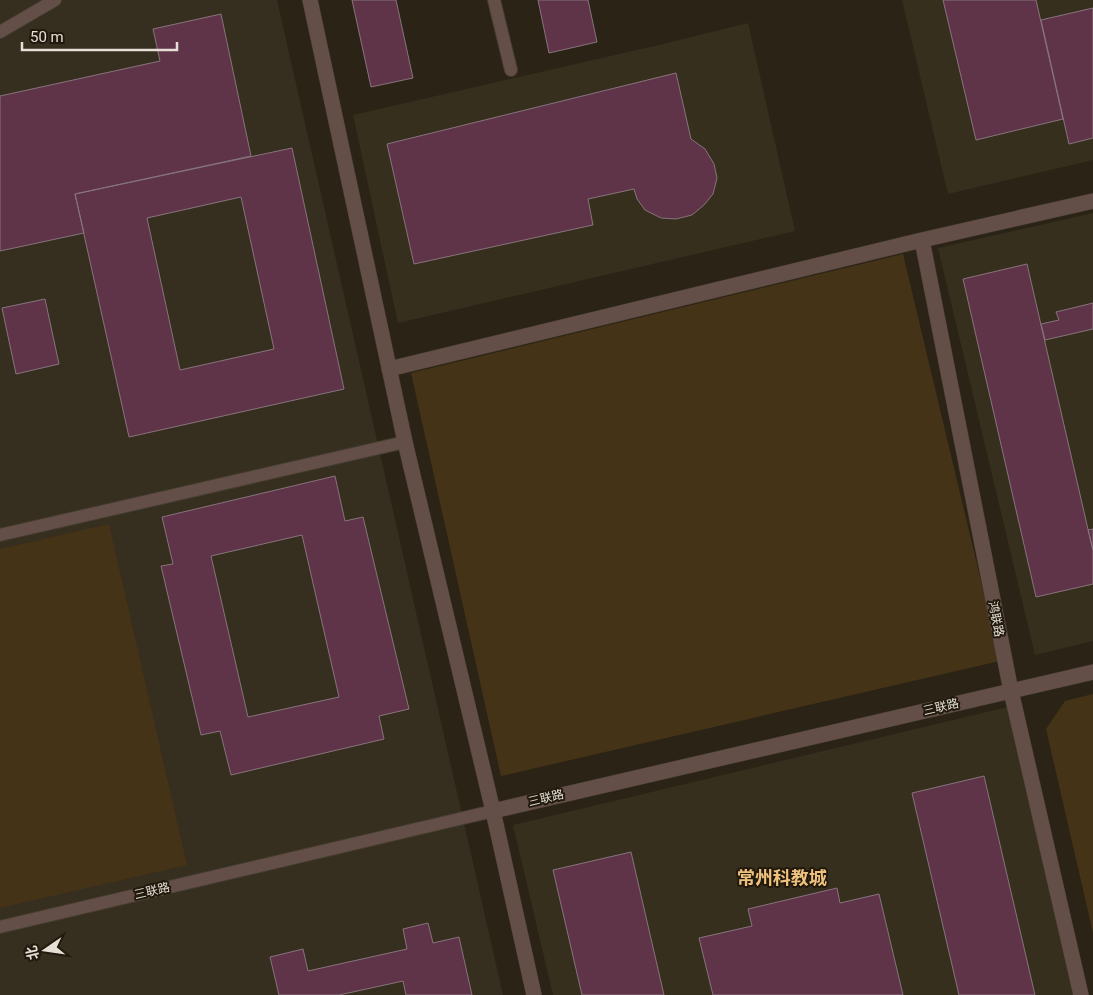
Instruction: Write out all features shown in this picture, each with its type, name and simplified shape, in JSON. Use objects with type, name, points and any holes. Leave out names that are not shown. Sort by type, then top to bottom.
[{"type":"street","points":[[310,0],[404,442],[534,995]]},
{"type":"street","points":[[389,369],[922,240],[1093,201]]},
{"type":"street","name":"鸿联路","points":[[922,240],[1011,691],[1081,995]]},
{"type":"street","name":"三联路","points":[[492,811],[1093,672]]},
{"type":"lane","points":[[0,32],[54,0]]},
{"type":"lane","points":[[494,0],[511,70]]},
{"type":"lane","points":[[0,535],[404,442]]},
{"type":"lane","name":"三联路","points":[[0,926],[492,811]]},
{"type":"shaded area","points":[[0,0],[277,0],[503,995],[0,995]]},
{"type":"shaded area","points":[[902,0],[1093,0],[1093,160],[948,194]]},
{"type":"shaded area","points":[[748,23],[795,231],[398,323],[353,115]]},
{"type":"shaded area","points":[[1093,213],[1093,641],[1035,655],[938,248]]},
{"type":"shaded area","points":[[903,254],[1000,661],[501,776],[411,373]]},
{"type":"shaded area","points":[[109,524],[187,865],[0,908],[0,549]]},
{"type":"shaded area","points":[[1093,694],[1093,933],[1046,729],[1065,701]]},
{"type":"shaded area","points":[[1012,706],[1077,995],[553,995],[513,825]]},
{"type":"building","points":[[352,0],[396,0],[413,78],[371,87]]},
{"type":"building","points":[[538,0],[588,0],[597,42],[549,53]]},
{"type":"building","points":[[943,0],[1036,0],[1063,119],[976,140]]},
{"type":"building","points":[[1093,8],[1093,138],[1069,144],[1041,20]]},
{"type":"building","points":[[221,14],[251,156],[75,194],[84,233],[0,251],[0,96],[160,61],[153,29]]},
{"type":"building","points":[[676,73],[691,139],[705,149],[714,164],[717,178],[713,194],[692,215],[676,219],[661,218],[645,210],[637,199],[634,189],[588,199],[593,225],[414,264],[387,144]]},
{"type":"building","points":[[292,148],[344,389],[129,437],[75,194]],"holes":[[[241,197],[274,349],[180,370],[147,218]]]},
{"type":"building","points":[[1027,264],[1093,551],[1093,584],[1036,597],[963,279]]},
{"type":"building","points":[[45,299],[59,364],[16,374],[2,308]]},
{"type":"building","points":[[1093,303],[1093,329],[1045,340],[1041,324],[1059,320],[1056,312]]},
{"type":"building","points":[[335,476],[345,521],[363,517],[409,709],[379,716],[384,739],[231,775],[220,731],[201,735],[161,566],[173,564],[162,517]],"holes":[[[302,535],[339,697],[248,717],[211,556]]]},
{"type":"building","points":[[1093,529],[1093,549],[1088,530]]},
{"type":"building","points":[[984,776],[1035,995],[959,995],[912,793]]},
{"type":"building","points":[[631,852],[664,995],[582,995],[553,870]]},
{"type":"building","points":[[837,888],[840,903],[879,894],[903,995],[713,995],[699,938],[752,926],[748,909]]},
{"type":"building","points":[[428,923],[433,943],[459,937],[472,995],[406,995],[403,981],[339,995],[279,995],[270,957],[303,949],[308,971],[407,949],[403,929]]},
{"type":"district","name":"常州科教城","points":[[782,877]]}]
